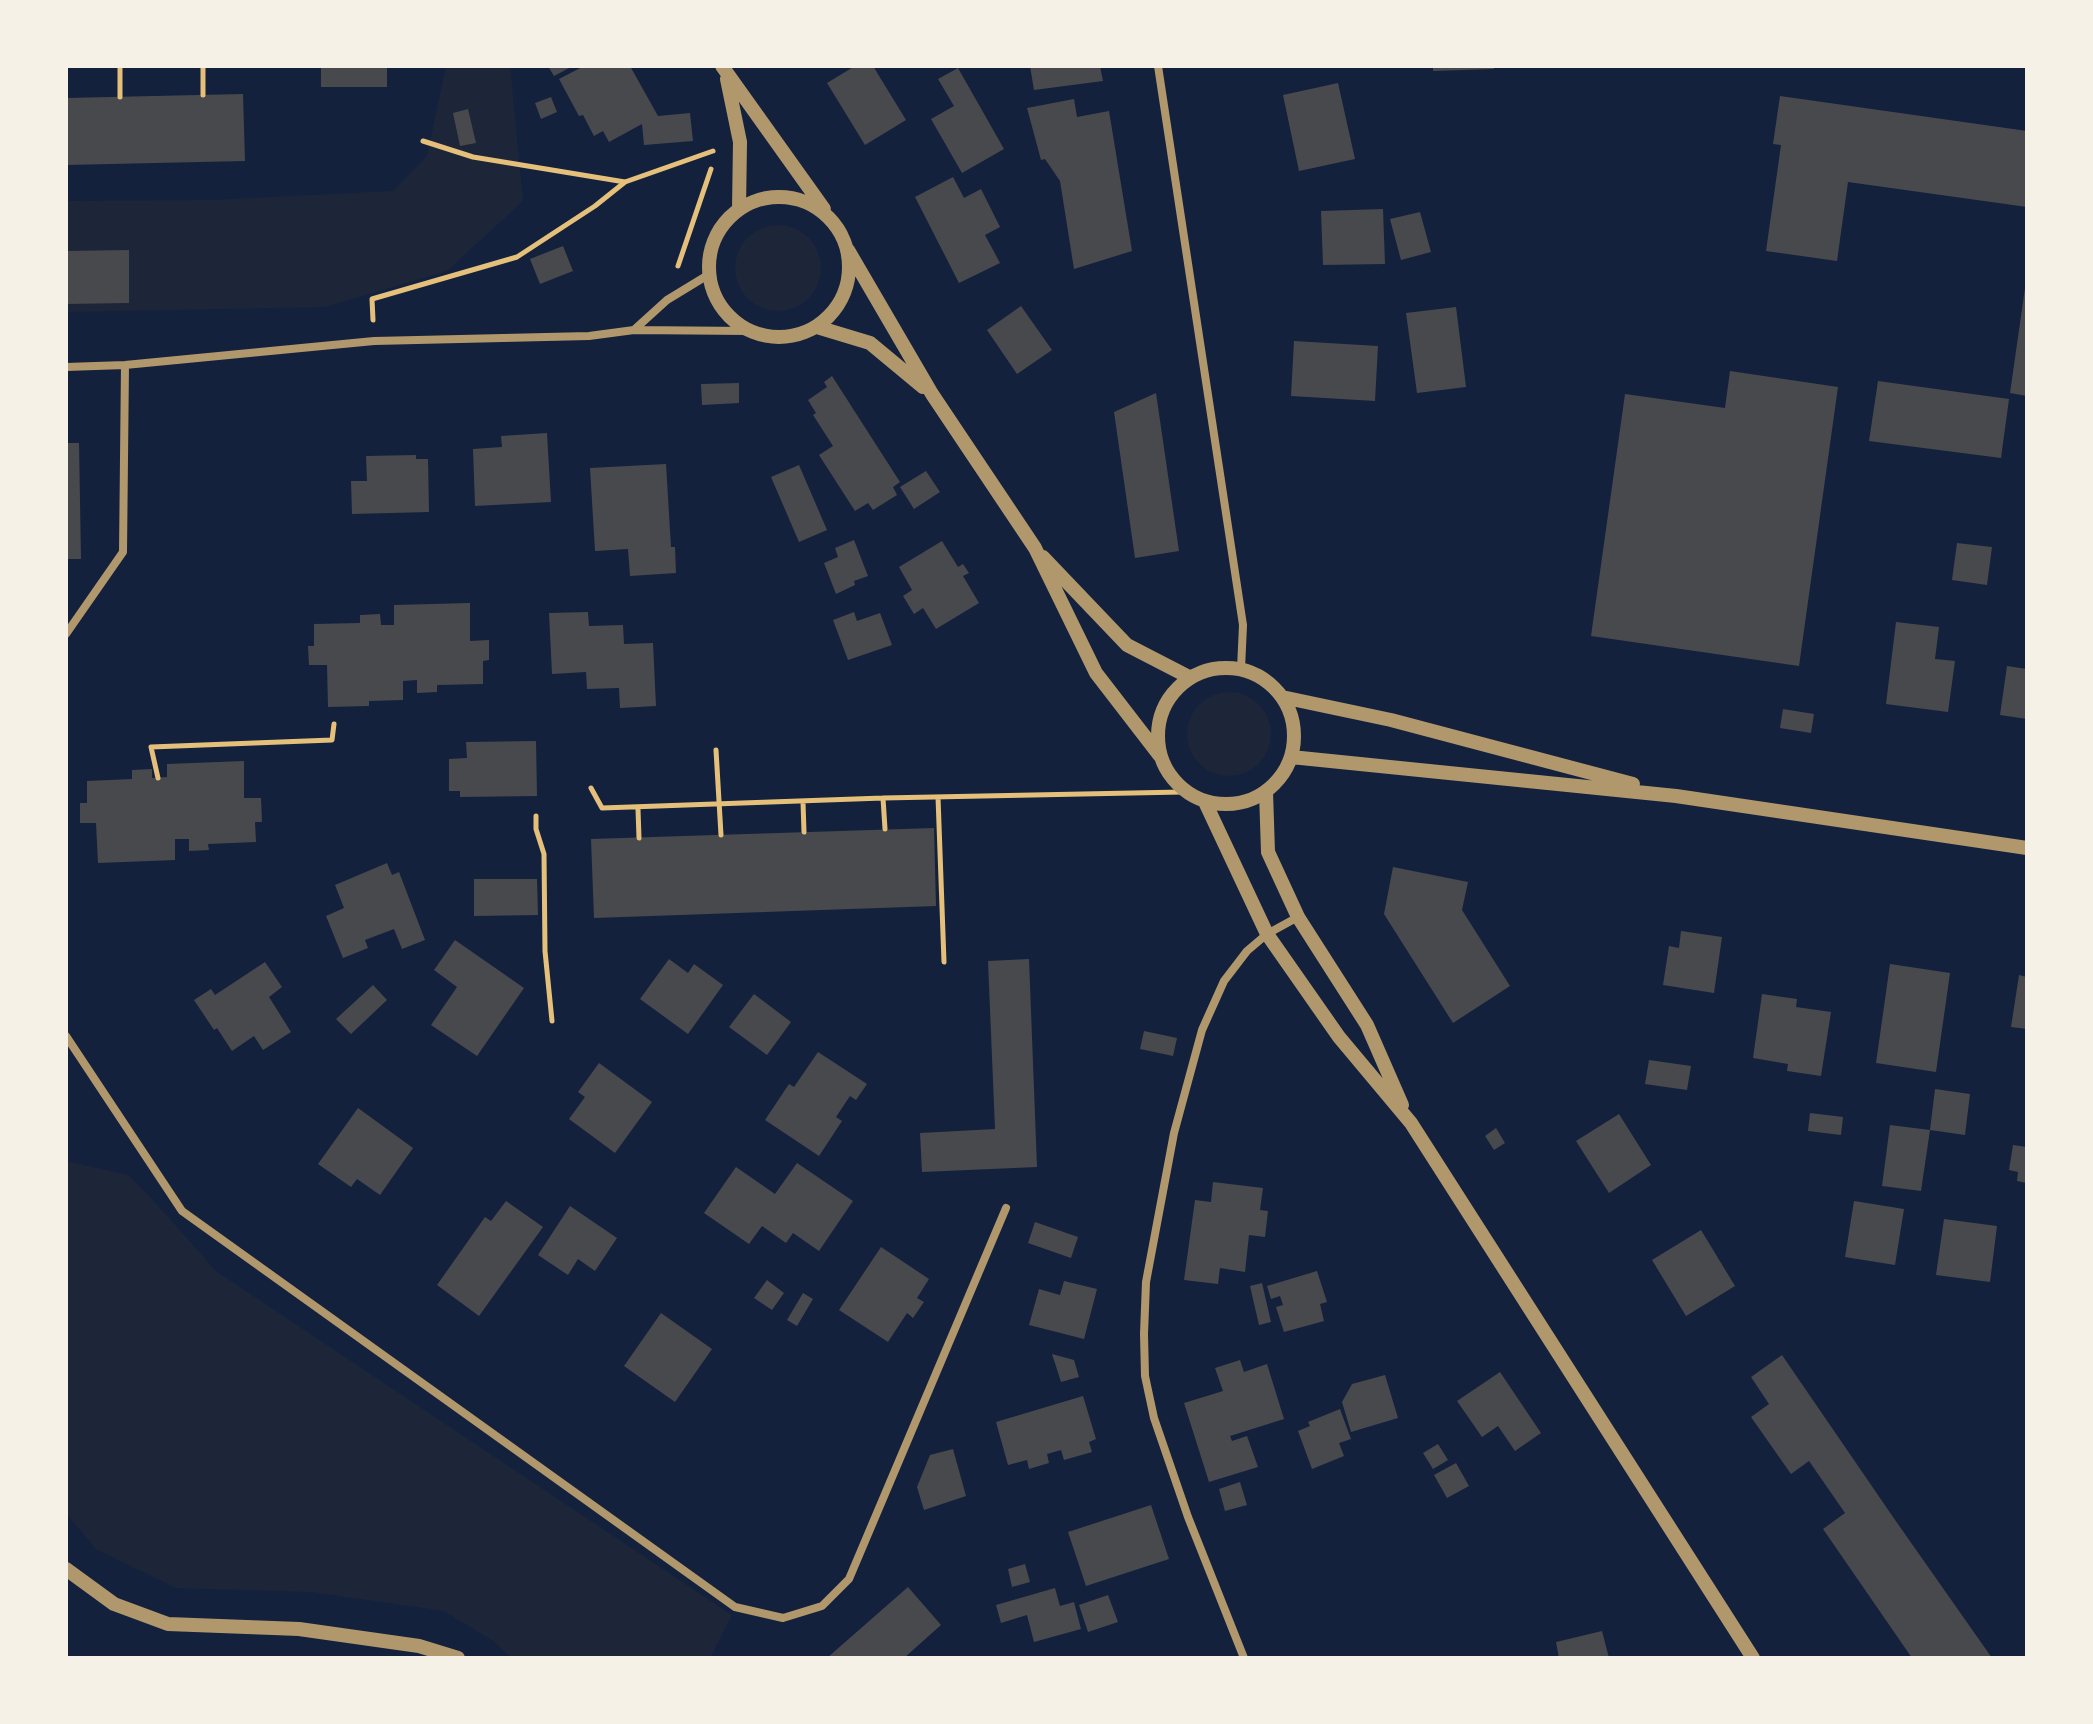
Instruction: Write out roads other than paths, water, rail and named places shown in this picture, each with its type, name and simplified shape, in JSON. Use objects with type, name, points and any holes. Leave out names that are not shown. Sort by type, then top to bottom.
[{"type":"street","points":[[1158,66],[1243,625],[1241,669]]},
{"type":"street","points":[[724,68],[740,142],[739,209]]},
{"type":"street","points":[[724,68],[832,220],[932,394],[1035,548],[1096,673],[1160,756],[1169,777],[1186,792],[1205,802],[1227,805],[1247,801],[1266,792],[1281,776],[1291,757],[1295,736],[1291,716],[1282,697],[1264,679],[1241,669],[1214,669],[1189,677],[1172,692],[1161,711],[1157,733],[1160,756]]},
{"type":"street","points":[[832,220],[816,207],[797,198],[767,198],[739,209],[715,237],[709,256],[708,275],[721,308],[748,331],[765,337],[783,338],[817,327],[841,301],[849,268],[848,250]]},
{"type":"street","points":[[634,330],[667,300],[708,275]]},
{"type":"street","points":[[817,327],[870,343],[932,394]]},
{"type":"street","points":[[66,367],[125,365],[374,341],[589,336],[634,330],[748,331]]},
{"type":"street","points":[[66,634],[123,552],[125,365]]},
{"type":"street","points":[[1035,548],[1127,645],[1189,677]]},
{"type":"street","points":[[1282,697],[1391,720],[1676,796]]},
{"type":"street","points":[[1291,757],[1676,796],[2027,848]]},
{"type":"street","points":[[1266,792],[1268,852],[1298,917],[1367,1025],[1411,1123]]},
{"type":"street","points":[[1205,802],[1267,934],[1339,1037],[1411,1123],[1753,1658]]},
{"type":"street","points":[[1244,1658],[1188,1517],[1154,1418],[1145,1376],[1146,1282],[1174,1133],[1202,1030],[1224,981],[1247,951],[1267,934],[1298,917]]},
{"type":"street","points":[[66,1036],[182,1211],[735,1607],[783,1618],[822,1606],[849,1579],[1006,1208]]},
{"type":"street","points":[[66,1569],[114,1604],[168,1624],[299,1629],[419,1646],[458,1658]]}]
